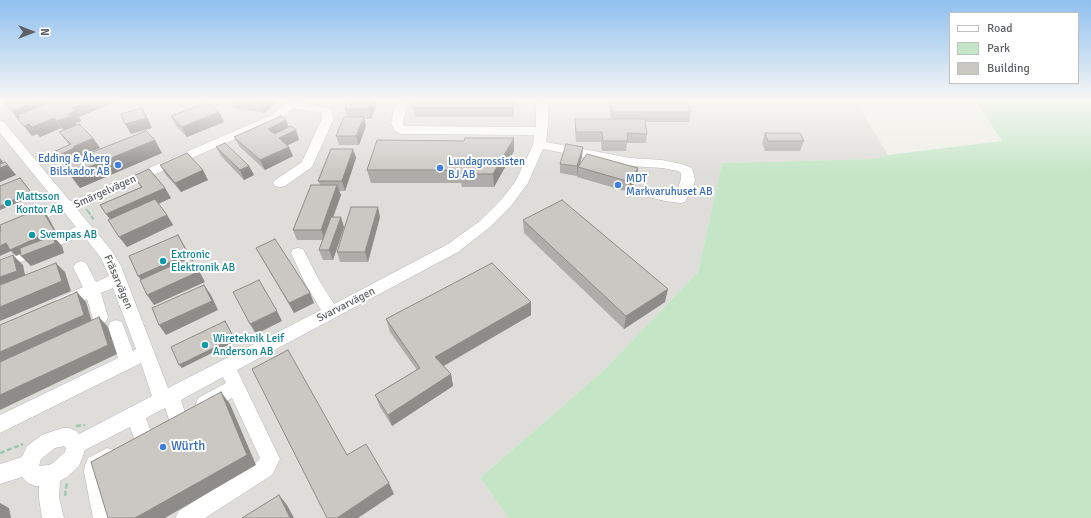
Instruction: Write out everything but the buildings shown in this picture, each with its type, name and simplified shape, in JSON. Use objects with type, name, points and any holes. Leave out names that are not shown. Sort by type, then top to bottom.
[{"type":"street","name":"Smärgelvägen","points":[[0,232],[68,206],[259,124]]},
{"type":"street","name":"Smärgelvägen","points":[[280,183],[307,164],[325,124]]},
{"type":"street","points":[[397,124],[398,127],[402,130],[540,138],[547,146],[630,162],[662,164],[682,168],[687,171],[688,179],[680,199],[642,191]]},
{"type":"street","name":"Svarvarvägen","points":[[76,445],[425,264],[453,248],[485,224],[506,202],[521,183],[540,138],[541,124]]},
{"type":"street","name":"Fräsarvägen","points":[[0,125],[107,254],[118,279],[145,353],[167,398],[149,434]]},
{"type":"street","points":[[0,265],[86,228]]},
{"type":"street","points":[[298,253],[313,283],[331,312]]},
{"type":"street","points":[[81,267],[92,290],[100,317]]},
{"type":"street","points":[[50,309],[118,279]]},
{"type":"street","points":[[116,327],[128,361]]},
{"type":"street","points":[[0,424],[145,353]]},
{"type":"street","points":[[186,518],[265,468],[270,459],[227,367]]},
{"type":"street","points":[[104,518],[94,472],[94,468],[98,462],[236,387]]},
{"type":"street","points":[[135,414],[149,434]]},
{"type":"street","points":[[62,437],[69,437],[76,445],[72,459],[60,470],[50,475],[35,476],[30,470],[29,465],[34,453],[49,441],[62,437]]},
{"type":"street","points":[[0,474],[29,465]]},
{"type":"street","points":[[50,475],[49,498],[53,518]]},
{"type":"shaded area","points":[[0,124],[870,124],[888,155],[873,159],[722,163],[698,272],[604,370],[480,478],[509,518],[0,518]]},
{"type":"green space","points":[[991,124],[1091,124],[1091,518],[509,518],[480,478],[604,370],[698,272],[722,163],[873,159],[888,155],[1002,141]]},
{"type":"place","name":"Edding & Åberg Bilskador AB","points":[[118,165]]},
{"type":"place","name":"Lundagrossisten BJ AB","points":[[440,168]]},
{"type":"place","name":"MDT Markvaruhuset AB","points":[[618,185]]},
{"type":"place","name":"Mattsson Kontor AB","points":[[8,203]]},
{"type":"place","name":"Svempas AB","points":[[32,235]]},
{"type":"place","name":"Extronic Elektronik AB","points":[[163,261]]},
{"type":"place","name":"Wireteknik Leif Anderson AB","points":[[205,345]]},
{"type":"place","name":"Würth","points":[[163,447]]}]
